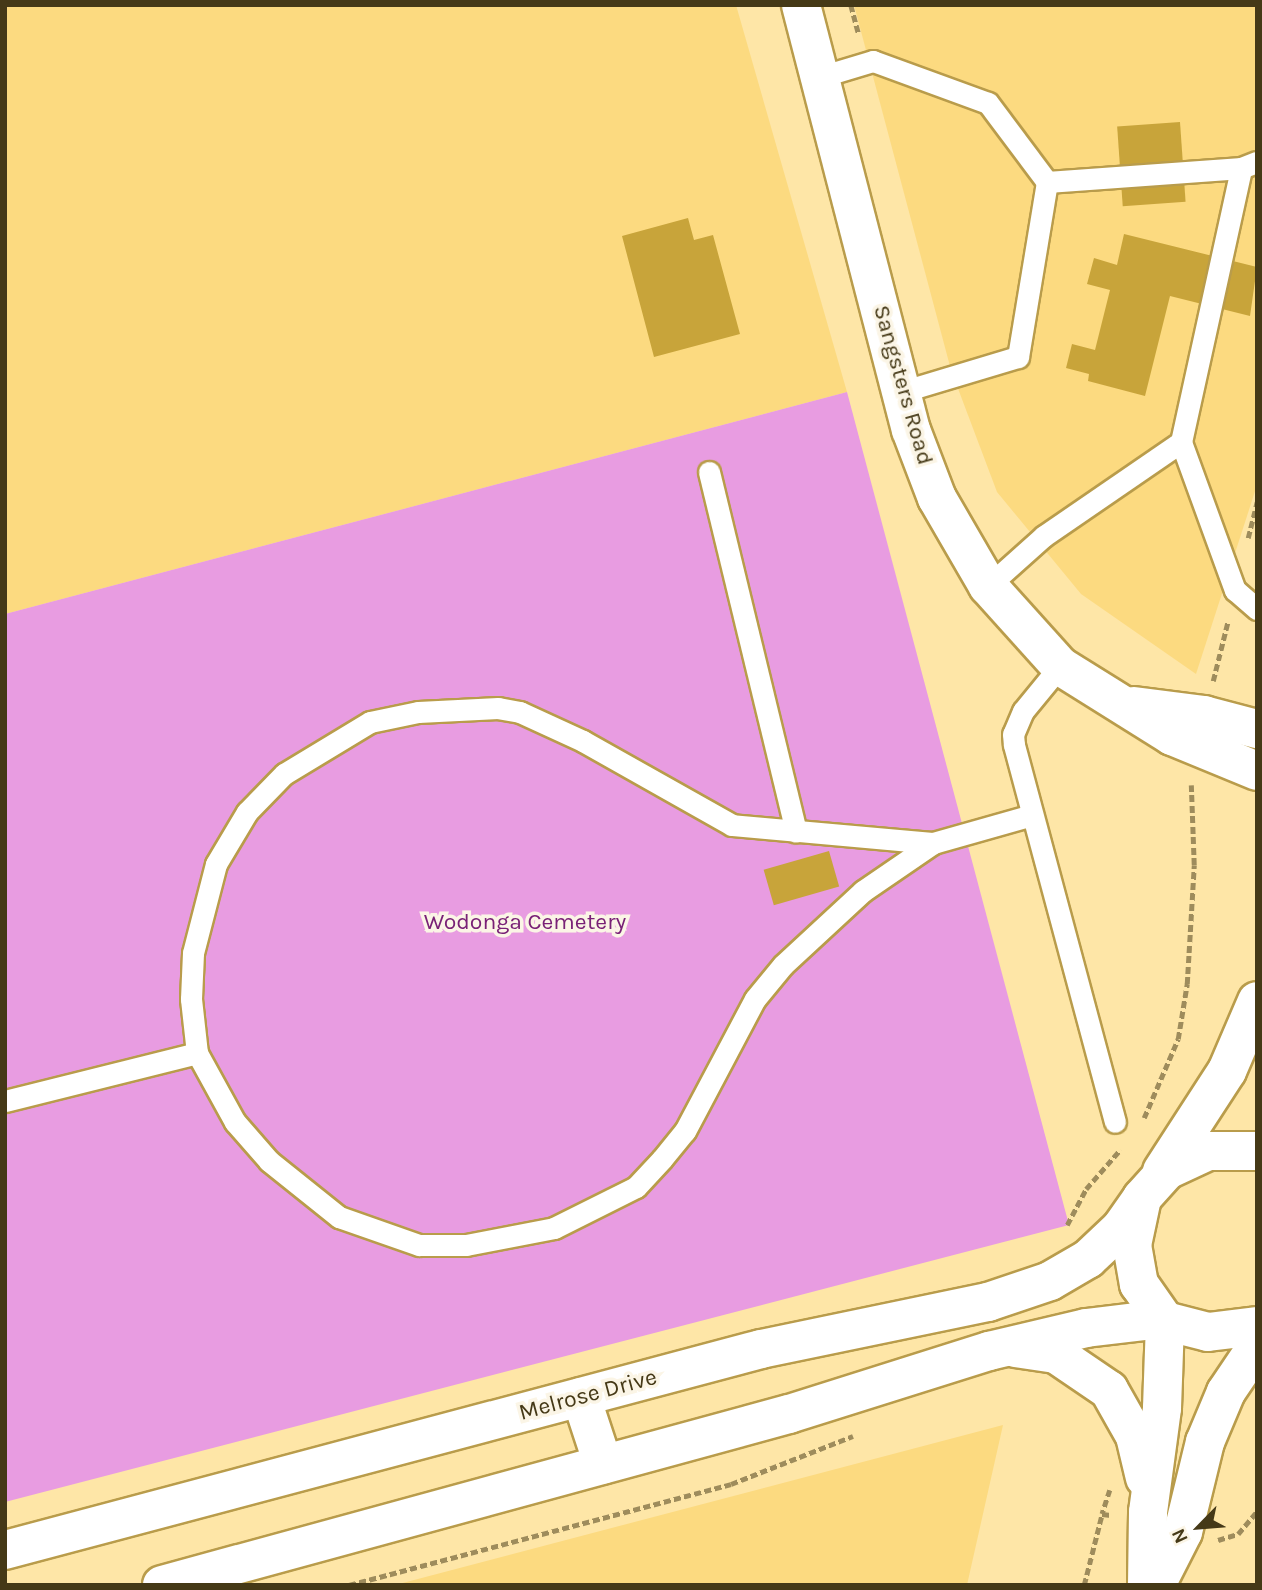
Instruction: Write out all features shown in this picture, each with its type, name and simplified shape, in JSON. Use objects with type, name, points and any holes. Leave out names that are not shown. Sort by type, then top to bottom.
[{"type":"main road","name":"Sangsters Road","points":[[802,5],[901,392],[937,498],[988,586],[1060,666],[1115,703],[1200,730],[1257,771]]},
{"type":"main road","name":"Sangsters Road","points":[[1200,730],[1257,729]]},
{"type":"main road","name":"Melrose Drive","points":[[5,1550],[761,1349],[1025,1291],[1088,1259],[1121,1228],[1227,1071],[1257,1001]]},
{"type":"main road","points":[[1156,1585],[1163,1320],[1146,1297],[1133,1261],[1134,1225],[1148,1190],[1179,1162],[1208,1151],[1257,1151]]},
{"type":"main road","points":[[162,1585],[789,1415],[989,1350],[1086,1328],[1163,1320],[1208,1332],[1257,1326]]},
{"type":"main road","points":[[1147,1585],[1159,1522],[1205,1442],[1226,1392],[1257,1346]]},
{"type":"main road","points":[[989,1350],[1019,1348],[1056,1354],[1109,1390],[1129,1422],[1140,1450],[1159,1522]]},
{"type":"main road","points":[[581,1397],[603,1464]]},
{"type":"lane","points":[[822,76],[873,61],[988,103],[1047,182],[1018,357],[901,392]]},
{"type":"lane","points":[[1047,182],[1249,165],[1181,442],[1235,590],[1257,609]]},
{"type":"lane","points":[[988,586],[1044,536],[1181,442]]},
{"type":"lane","points":[[709,472],[796,832]]},
{"type":"lane","points":[[1060,666],[1023,710],[1013,734],[1032,815],[1115,1122]]},
{"type":"lane","points":[[933,843],[748,828],[720,820],[583,741],[520,712],[498,708],[418,712],[370,722],[284,774],[247,812],[216,864],[193,953],[191,999],[197,1053],[235,1122],[261,1152],[339,1217],[419,1245],[466,1245],[554,1227],[636,1187],[685,1131],[755,999],[783,965],[863,891],[933,843],[1032,815]]},
{"type":"lane","points":[[5,1101],[197,1053]]},
{"type":"path","points":[[1139,1124],[1168,1068],[1187,984],[1200,730],[1257,502]]},
{"type":"path","points":[[1063,1232],[1086,1189],[1126,1142]]},
{"type":"path","points":[[349,1585],[731,1484],[856,1434]]},
{"type":"path","points":[[1084,1585],[1110,1486]]},
{"type":"path","points":[[1102,1514],[1159,1522],[1228,1539],[1257,1511]]},
{"type":"shaded area","points":[[5,5],[736,5],[847,392],[5,614]]},
{"type":"shaded area","points":[[854,5],[1257,5],[1257,485],[1196,674],[1081,594],[997,492],[951,370]]},
{"type":"shaded area","points":[[1003,1425],[967,1585],[395,1585]]},
{"type":"green space","name":"Wodonga Cemetery","points":[[847,392],[1069,1225],[5,1502],[5,614]]},
{"type":"building","points":[[1180,122],[1186,202],[1123,206],[1117,126]]},
{"type":"building","points":[[688,218],[694,240],[713,235],[740,334],[654,357],[622,236]]},
{"type":"building","points":[[1124,234],[1257,267],[1250,316],[1170,296],[1145,396],[1088,381],[1089,374],[1066,368],[1072,344],[1095,350],[1110,290],[1087,284],[1094,258],[1117,265]]},
{"type":"building","points":[[829,851],[839,887],[774,905],[764,870]]}]
